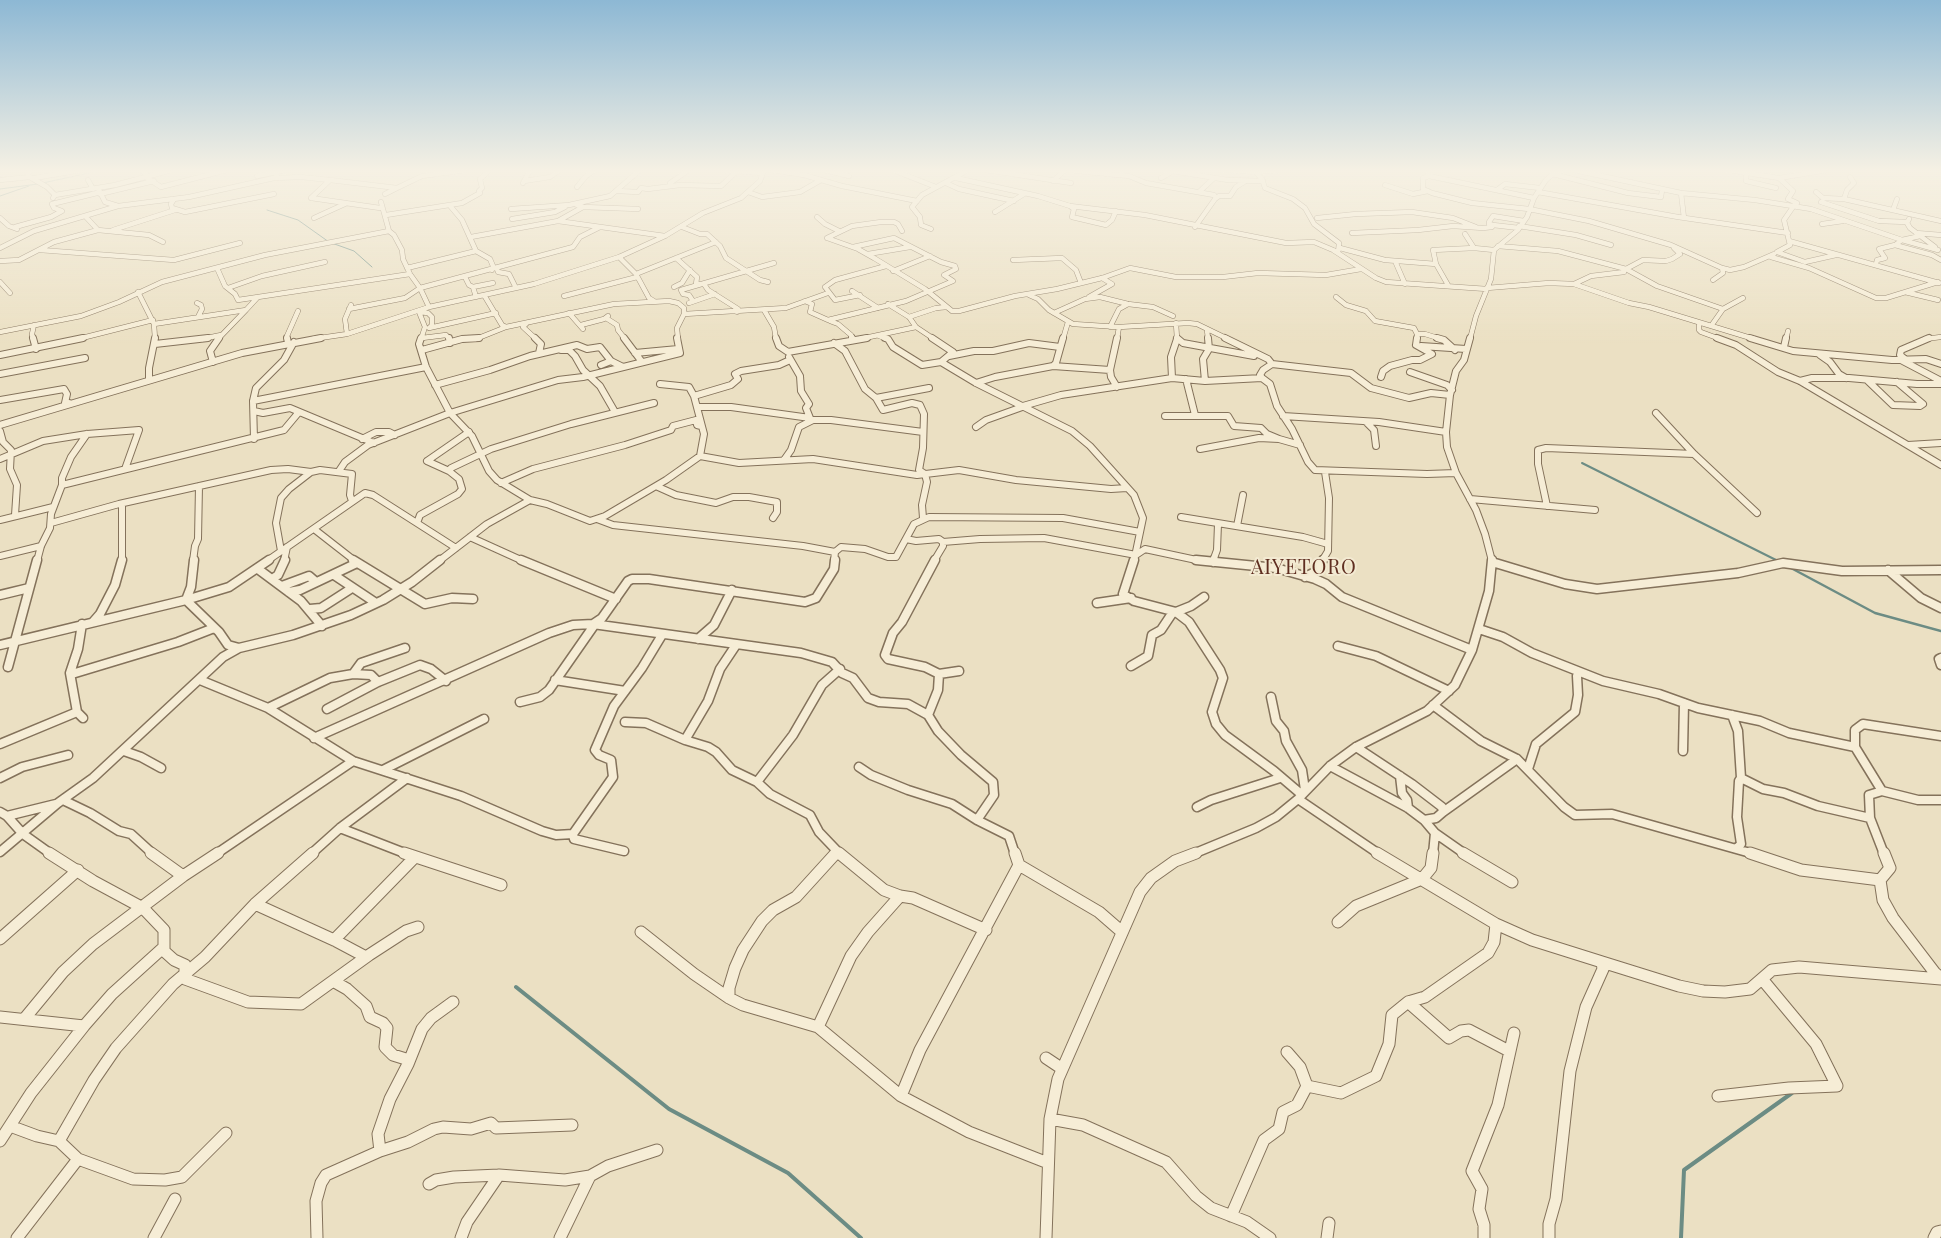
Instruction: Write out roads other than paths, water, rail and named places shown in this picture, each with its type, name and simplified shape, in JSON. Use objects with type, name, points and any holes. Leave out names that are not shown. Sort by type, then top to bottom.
[{"type":"street","points":[[16,228],[25,235]]},
{"type":"street","points":[[0,248],[25,235],[47,228]]},
{"type":"street","points":[[107,232],[120,228]]},
{"type":"street","points":[[388,228],[402,250],[410,274],[430,307]]},
{"type":"street","points":[[466,228],[471,237],[470,241],[476,250],[490,259],[494,269],[498,272],[509,274],[516,288]]},
{"type":"street","points":[[471,237],[521,228]]},
{"type":"street","points":[[347,334],[345,319],[350,307],[405,298],[418,292],[420,288],[573,247],[580,237],[598,228]]},
{"type":"street","points":[[606,228],[665,236]]},
{"type":"street","points":[[0,425],[69,403],[213,362],[291,342],[347,334],[430,307],[516,288],[619,256],[681,228]]},
{"type":"street","points":[[684,228],[700,234],[708,234],[716,242],[726,258],[768,282]]},
{"type":"street","points":[[832,228],[838,231]]},
{"type":"street","points":[[847,228],[828,238],[866,254],[929,292],[952,311],[959,311],[1102,278],[1130,268],[1162,276],[1176,277],[1223,277],[1260,272],[1326,275],[1361,269]]},
{"type":"street","points":[[884,228],[886,240]]},
{"type":"street","points":[[1199,228],[1286,243],[1314,242],[1367,256],[1395,261],[1436,264]]},
{"type":"street","points":[[1319,228],[1337,240],[1339,250],[1361,269],[1386,282],[1487,289],[1549,283],[1574,284],[1629,303],[1802,353],[1902,360],[1926,359],[1941,364]]},
{"type":"street","points":[[1352,233],[1437,228]]},
{"type":"street","points":[[1046,1238],[1050,1119],[1061,1068],[1140,892],[1151,878],[1175,861],[1256,828],[1276,817],[1330,766],[1356,747],[1427,711],[1455,685],[1472,650],[1489,591],[1492,562],[1485,534],[1456,473],[1447,447],[1446,432],[1456,371],[1464,360],[1487,289],[1496,248],[1518,228]]},
{"type":"street","points":[[1535,228],[1611,245]]},
{"type":"street","points":[[1612,228],[1674,246],[1722,268],[1738,269],[1771,257],[1790,245],[1786,228]]},
{"type":"street","points":[[1752,228],[1788,233]]},
{"type":"street","points":[[1865,228],[1939,250]]},
{"type":"street","points":[[1910,228],[1939,250]]},
{"type":"street","points":[[0,261],[19,260],[54,242],[98,230],[148,236],[163,242]]},
{"type":"street","points":[[0,332],[92,312],[120,302],[162,282],[265,255],[389,231]]},
{"type":"street","points":[[1465,234],[1474,248]]},
{"type":"street","points":[[1894,246],[1902,240],[1918,234],[1941,236]]},
{"type":"street","points":[[828,320],[878,308],[929,292],[954,281],[944,275],[956,269],[955,266],[894,238],[853,247]]},
{"type":"street","points":[[1789,241],[1940,283]]},
{"type":"street","points":[[564,296],[636,276],[716,242]]},
{"type":"street","points":[[40,250],[174,260],[240,243]]},
{"type":"street","points":[[866,243],[885,252],[890,257]]},
{"type":"street","points":[[866,254],[910,246]]},
{"type":"street","points":[[1574,284],[1591,276],[1624,272],[1624,268],[1643,260],[1666,261],[1680,254],[1674,246]]},
{"type":"street","points":[[1876,264],[1877,260],[1885,258],[1878,249],[1894,246],[1932,255],[1941,263]]},
{"type":"street","points":[[1448,285],[1436,264],[1433,250],[1496,248],[1558,251],[1624,268],[1657,286],[1723,309]]},
{"type":"street","points":[[407,268],[476,250]]},
{"type":"street","points":[[1777,252],[1805,262],[1839,254]]},
{"type":"street","points":[[619,256],[636,276],[649,300]]},
{"type":"street","points":[[893,271],[930,256]]},
{"type":"street","points":[[1771,257],[1809,268],[1876,298],[1886,298],[1940,283]]},
{"type":"street","points":[[676,258],[697,277],[696,284],[704,284],[715,294],[738,309],[737,312]]},
{"type":"street","points":[[1013,260],[1062,258],[1076,270],[1081,283]]},
{"type":"street","points":[[1395,261],[1405,284]]},
{"type":"street","points":[[228,288],[262,276],[325,262]]},
{"type":"street","points":[[693,301],[689,295],[683,294],[681,290],[774,263]]},
{"type":"street","points":[[860,296],[835,300],[825,287],[831,282],[886,266]]},
{"type":"street","points":[[216,268],[224,286],[235,294],[238,300],[410,274]]},
{"type":"street","points":[[1714,280],[1723,273],[1722,268]]},
{"type":"street","points":[[674,286],[682,283],[690,270]]},
{"type":"street","points":[[465,277],[469,286],[474,287],[493,283]]},
{"type":"street","points":[[1054,313],[1112,284],[1102,278]]},
{"type":"street","points":[[0,290],[2,284],[10,293]]},
{"type":"street","points":[[474,287],[476,297]]},
{"type":"street","points":[[852,291],[878,308]]},
{"type":"street","points":[[138,292],[153,322],[155,344],[149,368],[149,380]]},
{"type":"street","points":[[1905,292],[1938,300]]},
{"type":"street","points":[[684,314],[786,308],[828,293]]},
{"type":"street","points":[[422,350],[462,339],[476,339],[506,327],[587,309],[649,300],[668,301],[682,305],[715,294]]},
{"type":"street","points":[[1027,294],[1038,299],[1068,322],[1086,326],[1119,327],[1176,323],[1196,324],[1270,362]]},
{"type":"street","points":[[484,295],[502,325],[506,327]]},
{"type":"street","points":[[213,362],[210,351],[221,335],[258,297]]},
{"type":"street","points":[[1085,299],[1100,297],[1128,304],[1152,307],[1159,314],[1173,316]]},
{"type":"street","points":[[1336,297],[1358,313],[1369,313],[1375,321],[1414,328],[1417,334],[1416,345]]},
{"type":"street","points":[[1711,326],[1723,309],[1743,298]]},
{"type":"street","points":[[805,301],[812,304],[810,312],[845,329],[853,340]]},
{"type":"street","points":[[197,304],[201,305],[202,309],[198,317]]},
{"type":"street","points":[[569,313],[582,327],[607,316],[621,304]]},
{"type":"street","points":[[875,336],[881,336],[888,340],[893,347],[907,355],[916,364],[922,366],[942,362],[953,352],[916,327],[909,317],[888,304]]},
{"type":"street","points":[[1110,327],[1119,309],[1128,304]]},
{"type":"street","points":[[338,471],[345,462],[374,443],[450,413],[558,380],[588,376],[680,353],[677,328],[684,314],[682,305]]},
{"type":"street","points":[[605,306],[607,316]]},
{"type":"street","points":[[909,317],[947,306]]},
{"type":"street","points":[[587,309],[592,313],[607,316],[617,325],[618,330],[642,362]]},
{"type":"street","points":[[0,355],[36,349],[153,322],[246,310]]},
{"type":"street","points":[[764,310],[774,327],[779,346],[788,352],[790,360],[800,376],[800,388],[808,404],[806,408],[809,420]]},
{"type":"street","points":[[291,342],[286,336],[298,311]]},
{"type":"street","points":[[421,311],[432,316],[432,325],[422,337]]},
{"type":"street","points":[[421,311],[425,327],[420,344],[426,367],[450,413],[469,432],[489,471],[501,482],[530,500],[547,504],[590,520],[613,525],[803,546],[835,552]]},
{"type":"street","points":[[429,328],[496,313]]},
{"type":"street","points":[[1053,366],[1068,322]]},
{"type":"street","points":[[527,323],[523,327],[541,344],[539,353]]},
{"type":"street","points":[[1172,378],[1171,357],[1178,332],[1176,323]]},
{"type":"street","points":[[1699,324],[1699,330],[1702,333],[1736,346],[1778,372],[1800,381],[1818,394],[1941,466]]},
{"type":"street","points":[[34,325],[32,334],[36,349]]},
{"type":"street","points":[[788,352],[916,327]]},
{"type":"street","points":[[1117,387],[1111,377],[1110,370],[1114,363],[1119,327]]},
{"type":"street","points":[[1205,381],[1203,359],[1208,349],[1208,330]]},
{"type":"street","points":[[1784,347],[1788,332]]},
{"type":"street","points":[[1417,334],[1425,334],[1444,340],[1455,350]]},
{"type":"street","points":[[155,344],[198,340],[221,335]]},
{"type":"street","points":[[422,337],[446,335],[450,343]]},
{"type":"street","points":[[1941,337],[1927,338],[1917,344],[1907,346],[1901,350],[1900,355],[1902,360],[1941,383]]},
{"type":"street","points":[[1177,339],[1208,349],[1228,350],[1270,362],[1351,373],[1371,388],[1409,398],[1431,393],[1451,393]]},
{"type":"street","points":[[254,439],[253,400],[256,388],[284,360],[291,342]]},
{"type":"street","points":[[834,343],[845,350],[865,389],[876,398],[883,410],[912,403],[920,405],[924,414],[920,470],[925,474],[927,482],[922,505],[923,518]]},
{"type":"street","points":[[949,356],[980,350],[993,351],[1029,343],[1060,347]]},
{"type":"street","points":[[435,385],[539,353],[577,345],[587,349],[599,347],[611,361],[623,367]]},
{"type":"street","points":[[1416,345],[1455,350],[1466,349]]},
{"type":"street","points":[[1416,345],[1432,354]]},
{"type":"street","points":[[635,353],[678,348]]},
{"type":"street","points":[[1381,377],[1383,371],[1390,366],[1412,360],[1420,360],[1439,351],[1439,348]]},
{"type":"street","points":[[548,351],[569,350],[588,376],[600,386],[615,412]]},
{"type":"street","points":[[1817,354],[1830,362],[1846,378]]},
{"type":"street","points":[[0,374],[85,358]]},
{"type":"street","points":[[694,396],[731,385],[738,379],[735,374],[741,371],[779,365],[790,360]]},
{"type":"street","points":[[602,365],[611,361]]},
{"type":"street","points":[[942,362],[976,383],[1043,415],[1082,439],[1128,488],[1139,505],[1143,518],[1136,555],[1123,594],[1134,601],[1175,612],[1188,622],[1220,670],[1222,678],[1212,712],[1216,724],[1225,735],[1274,771],[1280,778],[1368,847],[1496,924],[1532,940],[1679,986],[1703,991],[1724,992],[1750,989],[1772,970],[1800,966],[1941,978]]},
{"type":"street","points":[[1262,378],[1260,375],[1270,362]]},
{"type":"street","points":[[976,383],[995,377],[1053,366],[1110,370]]},
{"type":"street","points":[[253,400],[316,390],[364,378],[426,367]]},
{"type":"street","points":[[1410,372],[1448,385],[1451,393]]},
{"type":"street","points":[[976,427],[986,420],[1061,395],[1172,378],[1205,381],[1262,378],[1270,384],[1277,406],[1312,468],[1315,470],[1325,472],[1456,473]]},
{"type":"street","points":[[1800,381],[1812,378],[1846,378],[1941,383]]},
{"type":"street","points":[[1186,379],[1195,416]]},
{"type":"street","points":[[1867,380],[1893,405],[1920,406],[1923,404],[1896,382]]},
{"type":"street","points":[[597,520],[656,486],[700,456],[704,434],[694,396],[689,387],[660,384]]},
{"type":"street","points":[[876,398],[929,388]]},
{"type":"street","points":[[0,400],[64,389],[67,394],[65,403],[69,403]]},
{"type":"street","points":[[449,471],[451,468],[481,453],[615,412],[654,403]]},
{"type":"street","points":[[697,407],[731,407],[809,420],[820,419],[923,432]]},
{"type":"street","points":[[254,411],[263,413],[290,408],[374,443]]},
{"type":"street","points":[[62,485],[254,439],[284,430],[299,412]]},
{"type":"street","points":[[1656,413],[1694,454],[1757,512]]},
{"type":"street","points":[[1165,416],[1228,416],[1237,436],[1242,442]]},
{"type":"street","points":[[1283,416],[1366,422],[1446,432]]},
{"type":"street","points":[[501,482],[534,470],[672,430],[673,426],[696,420],[698,425],[701,426]]},
{"type":"street","points":[[784,460],[791,450],[799,427],[809,420]]},
{"type":"street","points":[[1366,422],[1374,430],[1376,446]]},
{"type":"street","points":[[1234,426],[1261,428],[1267,434],[1278,439],[1300,445]]},
{"type":"street","points":[[0,459],[43,441],[87,434],[139,430],[125,469]]},
{"type":"street","points":[[0,431],[3,442],[10,450],[10,469],[17,486],[16,516]]},
{"type":"street","points":[[362,439],[376,432],[390,432],[395,435]]},
{"type":"street","points":[[417,523],[420,515],[458,494],[462,489],[462,484],[449,471],[427,461],[469,432]]},
{"type":"street","points":[[8,667],[41,546],[50,528],[53,507],[62,485],[62,478],[71,457],[87,434]]},
{"type":"street","points":[[1200,449],[1258,438],[1278,439]]},
{"type":"street","points":[[1908,445],[1941,443]]},
{"type":"street","points":[[1547,506],[1538,464],[1538,450],[1546,448],[1694,454]]},
{"type":"street","points":[[700,456],[720,462],[739,463],[813,459],[917,475],[959,470],[1016,480],[1111,490],[1128,488]]},
{"type":"street","points":[[51,523],[122,504],[271,470],[288,469],[311,472],[320,470],[352,474],[350,495],[352,501]]},
{"type":"street","points":[[272,579],[278,575],[286,558],[276,523],[281,498],[289,489],[311,472]]},
{"type":"street","points":[[1305,577],[1315,572],[1326,556],[1329,498],[1325,472]]},
{"type":"street","points":[[186,600],[191,587],[195,546],[198,539],[199,486]]},
{"type":"street","points":[[656,486],[676,495],[716,503],[733,497],[749,497],[778,502],[777,512],[773,518]]},
{"type":"street","points":[[0,645],[186,600],[229,587],[258,569],[370,490],[456,548]]},
{"type":"street","points":[[1238,526],[1239,510],[1243,496]]},
{"type":"street","points":[[1470,499],[1595,510]]},
{"type":"street","points":[[0,852],[124,751],[223,656],[239,648],[322,626],[376,603],[402,588],[503,514],[530,500]]},
{"type":"street","points":[[93,622],[100,614],[115,585],[122,562],[122,504]]},
{"type":"street","points":[[0,520],[53,507]]},
{"type":"street","points":[[520,702],[540,697],[549,690],[594,624],[602,618],[628,582],[636,578],[810,602],[816,598],[834,569],[835,552],[841,547],[865,548],[896,557],[914,524],[923,518],[943,516],[1054,518],[1140,532]]},
{"type":"street","points":[[1181,517],[1303,537],[1328,544]]},
{"type":"street","points":[[1213,562],[1217,550],[1218,524]]},
{"type":"street","points":[[314,528],[357,563],[391,585],[402,588],[425,604],[452,598],[473,599]]},
{"type":"street","points":[[470,537],[551,574],[616,599]]},
{"type":"street","points":[[906,540],[939,539],[943,542],[980,539],[1044,538],[1136,555],[1145,549],[1213,562],[1276,568],[1326,584],[1342,597],[1472,650]]},
{"type":"street","points":[[943,542],[902,622],[893,633],[885,656],[888,659],[925,667],[939,674],[959,671]]},
{"type":"street","points":[[0,556],[41,546]]},
{"type":"street","points":[[1492,562],[1566,584],[1597,589],[1738,573],[1793,563],[1842,571],[1941,570]]},
{"type":"street","points":[[289,592],[300,590],[334,576],[357,563]]},
{"type":"street","points":[[258,569],[282,586],[310,610],[322,626]]},
{"type":"street","points":[[1888,570],[1921,598],[1941,608]]},
{"type":"street","points":[[282,586],[309,576],[316,582]]},
{"type":"street","points":[[334,576],[352,588],[357,589],[376,603]]},
{"type":"street","points":[[0,595],[30,588]]},
{"type":"street","points":[[310,610],[321,608],[352,588]]},
{"type":"street","points":[[698,639],[714,625],[732,590]]},
{"type":"street","points":[[1131,666],[1148,656],[1152,635],[1161,630],[1175,612],[1191,606],[1204,597]]},
{"type":"street","points":[[1097,603],[1131,598]]},
{"type":"street","points":[[186,600],[228,645],[239,648]]},
{"type":"street","points":[[0,744],[80,715],[71,668],[78,649],[82,624]]},
{"type":"street","points":[[314,738],[446,681],[549,633],[573,625],[594,624],[800,653],[832,662],[842,673],[853,678],[868,698],[879,702],[908,704],[928,715],[938,731],[955,749],[993,782],[994,795],[978,820]]},
{"type":"street","points":[[72,674],[170,645],[214,628]]},
{"type":"street","points":[[1479,630],[1503,637],[1532,653],[1602,681],[1760,721],[1789,733],[1855,747]]},
{"type":"street","points":[[573,834],[613,778],[611,760],[598,755],[595,750],[614,706],[662,635]]},
{"type":"street","points":[[685,740],[708,701],[720,669],[736,645]]},
{"type":"street","points":[[1338,646],[1376,656],[1450,691]]},
{"type":"street","points":[[354,674],[361,663],[405,648]]},
{"type":"street","points":[[1941,658],[1941,665]]},
{"type":"street","points":[[327,709],[397,673],[424,665],[446,681]]},
{"type":"street","points":[[757,782],[793,735],[822,685],[840,669]]},
{"type":"street","points":[[1528,769],[1536,744],[1575,712],[1578,695],[1577,676],[1579,672]]},
{"type":"street","points":[[268,708],[322,681],[354,674],[370,675],[378,682]]},
{"type":"street","points":[[928,715],[938,690],[939,674]]},
{"type":"street","points":[[200,680],[268,708],[353,761],[461,796],[542,831],[556,835],[573,834]]},
{"type":"street","points":[[555,680],[625,691]]},
{"type":"street","points":[[1271,697],[1276,721],[1284,731],[1286,741],[1302,770],[1301,794]]},
{"type":"street","points":[[1683,752],[1684,703]]},
{"type":"street","points":[[1433,705],[1464,730],[1518,760],[1564,807],[1575,814],[1612,814],[1737,848],[1801,870],[1880,880]]},
{"type":"street","points":[[1732,715],[1738,731],[1741,778],[1739,781],[1737,817],[1741,844],[1737,848]]},
{"type":"street","points":[[382,770],[484,719]]},
{"type":"street","points":[[625,722],[646,723],[685,740],[708,747],[716,752],[732,770],[757,782],[770,794],[810,815],[819,832],[837,851],[884,890],[900,896],[913,898],[986,930]]},
{"type":"street","points":[[1882,791],[1855,747],[1855,730],[1863,724],[1941,736]]},
{"type":"street","points":[[1356,747],[1442,807],[1443,812]]},
{"type":"street","points":[[124,751],[141,757],[161,768]]},
{"type":"street","points":[[0,778],[22,767],[68,755]]},
{"type":"street","points":[[1424,820],[1436,818],[1518,760]]},
{"type":"street","points":[[25,1018],[79,955],[183,876],[353,761]]},
{"type":"street","points":[[1330,766],[1408,808],[1424,820],[1435,833],[1468,856],[1512,882]]},
{"type":"street","points":[[858,767],[908,790],[952,804],[1009,836],[1020,865],[1100,912],[1122,932]]},
{"type":"street","points":[[1400,776],[1402,792],[1408,800],[1408,808]]},
{"type":"street","points":[[58,1141],[94,1080],[116,1048],[173,984],[206,957],[236,922],[340,828],[408,778]]},
{"type":"street","points":[[1197,807],[1211,800],[1280,778]]},
{"type":"street","points":[[1741,778],[1763,789],[1784,792],[1818,806],[1870,818]]},
{"type":"street","points":[[1941,800],[1918,800],[1882,791],[1869,794],[1870,818],[1890,868],[1880,880],[1883,900],[1893,918],[1935,973],[1941,978]]},
{"type":"street","points":[[4,814],[60,802],[90,813],[118,831],[131,834],[141,845],[183,876]]},
{"type":"street","points":[[4,814],[23,834],[93,881],[143,908],[164,930],[164,951],[174,960],[185,965],[186,979],[248,1002],[301,1004],[366,957],[406,931],[418,927]]},
{"type":"street","points":[[340,828],[415,857],[501,885]]},
{"type":"street","points":[[1338,922],[1356,906],[1422,880],[1431,868],[1435,833]]},
{"type":"street","points":[[573,834],[574,838],[624,851]]},
{"type":"street","points":[[729,998],[729,988],[735,968],[743,950],[762,922],[774,910],[796,897],[837,851]]},
{"type":"street","points":[[334,940],[415,857]]},
{"type":"street","points":[[901,1096],[920,1050],[1020,865]]},
{"type":"street","points":[[0,938],[78,870]]},
{"type":"street","points":[[818,1027],[851,956],[868,932],[900,896]]},
{"type":"street","points":[[255,904],[334,940],[366,957]]},
{"type":"street","points":[[1307,1086],[1341,1092],[1376,1076],[1389,1044],[1392,1015],[1408,1002],[1425,997],[1488,953],[1494,942],[1496,924]]},
{"type":"street","points":[[641,932],[694,974],[729,998],[743,1005],[818,1027],[901,1096],[968,1132],[1048,1163]]},
{"type":"street","points":[[0,1141],[31,1093],[84,1026],[112,994],[164,948]]},
{"type":"street","points":[[1549,1238],[1548,1224],[1556,1199],[1570,1071],[1586,1007],[1595,984],[1604,969],[1602,962]]},
{"type":"street","points":[[1718,1096],[1788,1088],[1837,1086],[1816,1044],[1762,979]]},
{"type":"street","points":[[333,981],[347,989],[366,1006],[370,1017],[383,1023],[387,1028],[386,1047],[393,1055],[409,1060]]},
{"type":"street","points":[[380,1151],[378,1134],[390,1099],[422,1029],[431,1018],[454,1002]]},
{"type":"street","points":[[1408,1002],[1449,1038],[1461,1031],[1469,1030],[1509,1051]]},
{"type":"street","points":[[0,1017],[25,1018],[84,1026]]},
{"type":"street","points":[[1484,1238],[1484,1225],[1478,1209],[1482,1189],[1472,1171],[1498,1104],[1514,1033]]},
{"type":"street","points":[[1231,1216],[1264,1140],[1279,1129],[1283,1112],[1297,1105],[1307,1086],[1300,1068],[1286,1052]]},
{"type":"street","points":[[1046,1058],[1061,1068]]},
{"type":"street","points":[[1050,1119],[1083,1124],[1166,1162],[1196,1196],[1212,1208],[1247,1222],[1270,1238]]},
{"type":"street","points":[[317,1238],[316,1201],[321,1183],[326,1175],[380,1151],[408,1142],[434,1129],[443,1127],[471,1129],[490,1123],[496,1128],[572,1124]]},
{"type":"street","points":[[10,1126],[58,1141],[78,1159],[133,1179],[165,1180],[182,1177],[226,1133]]},
{"type":"street","points":[[428,1184],[436,1180],[454,1177],[499,1175],[565,1180],[590,1176],[608,1166],[657,1150]]},
{"type":"street","points":[[17,1238],[78,1159]]},
{"type":"street","points":[[461,1238],[467,1222],[499,1175]]},
{"type":"street","points":[[560,1238],[590,1176]]},
{"type":"street","points":[[154,1238],[175,1200]]},
{"type":"street","points":[[1327,1238],[1328,1223]]},
{"type":"street","points":[[1934,1238],[1937,1232],[1941,1231]]},
{"type":"waterway","points":[[309,228],[329,242],[354,251],[372,267]]},
{"type":"waterway","points":[[1582,463],[1778,561]]},
{"type":"waterway","points":[[1791,568],[1875,613],[1941,631]]},
{"type":"waterway","points":[[516,987],[669,1109],[788,1173],[861,1238]]},
{"type":"waterway","points":[[1681,1238],[1684,1170],[1792,1093]]},
{"type":"district","name":"AIYETORO","points":[[1304,568]]}]
